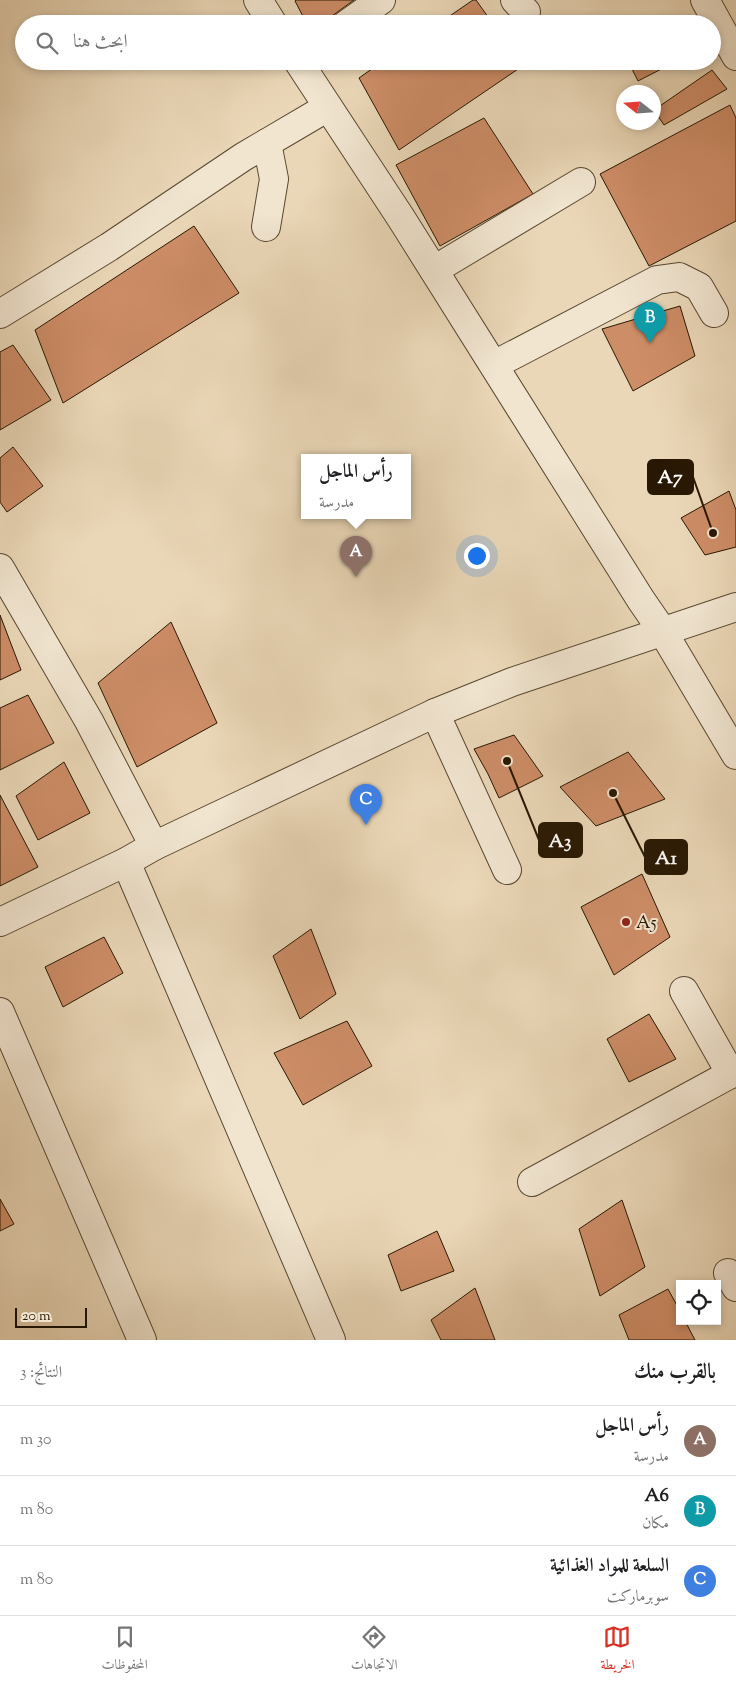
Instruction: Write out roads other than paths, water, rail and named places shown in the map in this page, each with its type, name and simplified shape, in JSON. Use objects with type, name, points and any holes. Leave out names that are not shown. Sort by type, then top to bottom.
[{"type":"street","points":[[258,0],[267,15]]},
{"type":"street","points":[[360,15],[381,0]]},
{"type":"street","points":[[705,0],[713,15]]},
{"type":"street","points":[[721,29],[736,56]]},
{"type":"street","points":[[304,70],[434,270],[663,632],[736,755]]},
{"type":"street","points":[[0,314],[109,247],[202,184],[328,107]]},
{"type":"street","points":[[266,227],[274,179],[267,143]]},
{"type":"street","points":[[434,270],[581,182]]},
{"type":"street","points":[[494,365],[657,280],[679,278],[699,288],[714,313]]},
{"type":"street","points":[[0,568],[88,721],[154,846]]},
{"type":"street","points":[[0,922],[435,712],[512,682],[736,608]]},
{"type":"street","points":[[435,712],[507,870]]},
{"type":"street","points":[[126,862],[331,1340]]},
{"type":"street","points":[[532,1182],[734,1072],[684,991]]},
{"type":"street","points":[[0,1012],[142,1340]]},
{"type":"place","name":"A6","points":[[650,343]]},
{"type":"place","name":"A7","points":[[713,533]]},
{"type":"place","name":"رأس الماجل","points":[[356,577]]},
{"type":"place","name":"A3","points":[[507,761]]},
{"type":"place","name":"A1","points":[[613,793]]},
{"type":"place","name":"السلعة للمواد الغذائية","points":[[366,825]]},
{"type":"place","name":"A5","points":[[626,922]]}]
